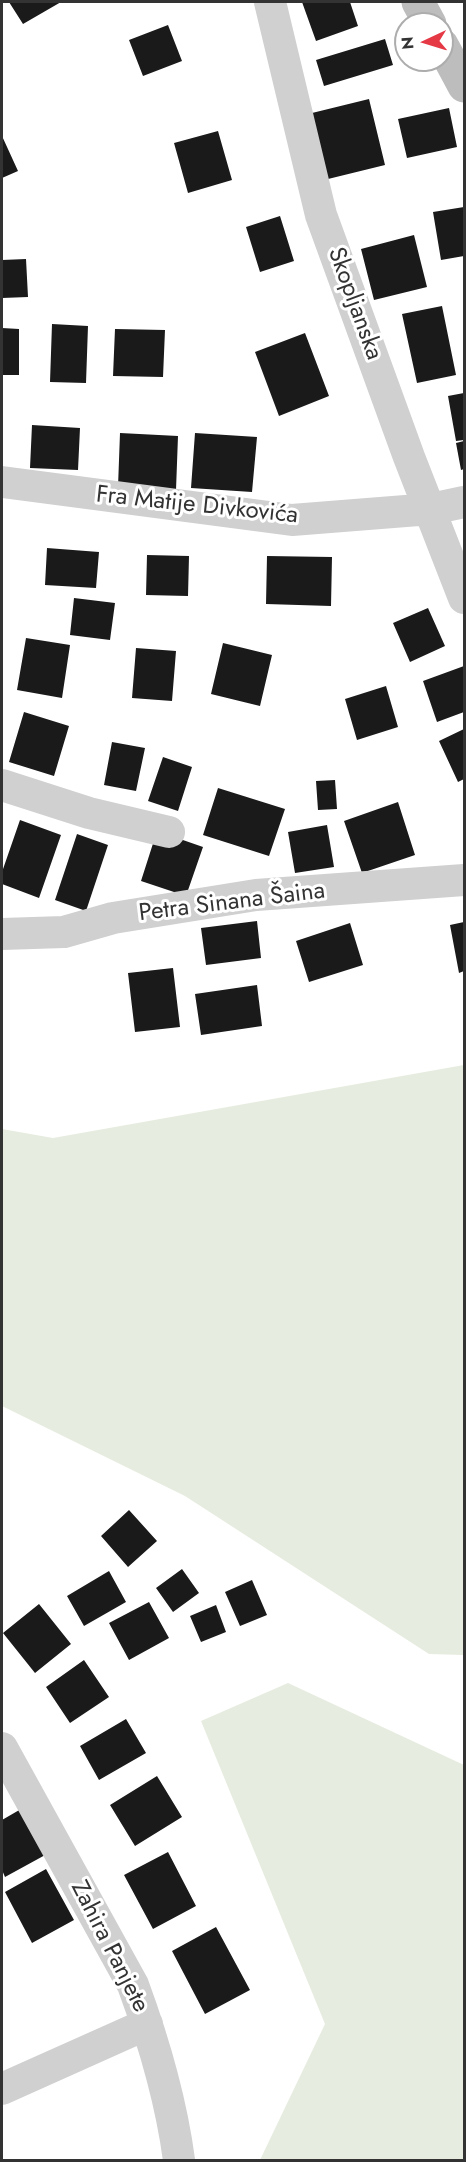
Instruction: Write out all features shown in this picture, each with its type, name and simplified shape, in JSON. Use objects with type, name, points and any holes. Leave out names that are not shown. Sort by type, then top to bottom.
[{"type":"main road","points":[[454,66],[465,86]]},
{"type":"street","name":"Skopljanska","points":[[270,2],[321,215],[409,457],[465,598]]},
{"type":"street","name":"Fra Matije Divkovića","points":[[2,482],[292,520],[431,509],[465,502]]},
{"type":"street","points":[[2,785],[89,813],[169,832]]},
{"type":"street","name":"Petra Sinana Šaina","points":[[2,934],[64,932],[113,918],[256,896],[465,880]]},
{"type":"street","name":"Zahira Panjete","points":[[2,1748],[133,1985],[166,2090],[179,2160]]},
{"type":"street","points":[[2,2088],[147,2024]]},
{"type":"shaded area","points":[[464,1065],[464,1655],[429,1654],[185,1496],[2,1406],[2,1129],[53,1138]]},
{"type":"shaded area","points":[[288,1683],[464,1765],[464,2160],[260,2160],[325,2024],[201,1721]]},
{"type":"building","points":[[9,2],[61,2],[23,24]]},
{"type":"building","points":[[302,2],[350,2],[358,26],[316,41]]},
{"type":"building","points":[[168,25],[182,61],[143,76],[129,40]]},
{"type":"building","points":[[385,39],[393,65],[324,86],[316,60]]},
{"type":"building","points":[[369,99],[385,165],[328,179],[312,113]]},
{"type":"building","points":[[449,108],[457,147],[407,158],[398,119]]},
{"type":"building","points":[[218,131],[232,180],[188,193],[174,143]]},
{"type":"building","points":[[2,136],[18,171],[2,178]]},
{"type":"building","points":[[464,207],[464,256],[441,260],[433,212]]},
{"type":"building","points":[[280,216],[294,261],[260,272],[246,227]]},
{"type":"building","points":[[414,235],[427,287],[374,300],[361,249]]},
{"type":"building","points":[[26,259],[28,297],[2,298],[2,260]]},
{"type":"building","points":[[442,306],[456,375],[417,383],[402,314]]},
{"type":"building","points":[[52,324],[88,326],[86,383],[50,382]]},
{"type":"building","points":[[2,328],[19,329],[19,375],[2,375]]},
{"type":"building","points":[[115,329],[165,330],[163,377],[113,376]]},
{"type":"building","points":[[305,333],[329,396],[279,416],[255,352]]},
{"type":"building","points":[[464,393],[464,440],[456,441],[448,396]]},
{"type":"building","points":[[32,425],[80,428],[78,470],[30,468]]},
{"type":"building","points":[[120,433],[178,436],[176,490],[118,487]]},
{"type":"building","points":[[195,433],[257,437],[252,492],[191,488]]},
{"type":"building","points":[[464,441],[464,469],[461,470],[456,443]]},
{"type":"building","points":[[47,548],[99,552],[96,588],[45,585]]},
{"type":"building","points":[[147,555],[189,556],[188,596],[146,595]]},
{"type":"building","points":[[267,556],[332,557],[331,606],[266,604]]},
{"type":"building","points":[[74,598],[115,603],[110,640],[70,635]]},
{"type":"building","points":[[428,608],[445,646],[410,662],[393,623]]},
{"type":"building","points":[[26,638],[70,645],[62,698],[17,690]]},
{"type":"building","points":[[223,643],[272,655],[260,706],[211,694]]},
{"type":"building","points":[[136,648],[176,651],[172,701],[132,698]]},
{"type":"building","points":[[464,666],[464,712],[437,722],[423,681]]},
{"type":"building","points":[[386,686],[398,727],[357,740],[345,699]]},
{"type":"building","points":[[24,712],[69,726],[54,776],[9,762]]},
{"type":"building","points":[[464,729],[464,779],[458,782],[439,741]]},
{"type":"building","points":[[112,742],[145,748],[136,791],[104,785]]},
{"type":"building","points":[[163,757],[192,767],[178,811],[148,801]]},
{"type":"building","points":[[335,780],[337,809],[318,810],[316,781]]},
{"type":"building","points":[[218,788],[285,809],[269,856],[203,835]]},
{"type":"building","points":[[398,802],[415,855],[362,873],[344,821]]},
{"type":"building","points":[[20,820],[61,835],[39,898],[2,884],[2,872]]},
{"type":"building","points":[[327,825],[334,867],[295,873],[288,832]]},
{"type":"building","points":[[157,831],[203,847],[186,896],[141,881]]},
{"type":"building","points":[[77,834],[108,845],[86,911],[55,900]]},
{"type":"building","points":[[257,921],[261,958],[206,965],[201,928]]},
{"type":"building","points":[[464,922],[464,971],[459,973],[450,925]]},
{"type":"building","points":[[350,923],[363,965],[309,982],[296,941]]},
{"type":"building","points":[[173,968],[180,1027],[135,1032],[128,973]]},
{"type":"building","points":[[257,985],[262,1026],[201,1035],[195,994]]},
{"type":"building","points":[[129,1510],[157,1541],[128,1567],[101,1536]]},
{"type":"building","points":[[182,1569],[199,1593],[173,1612],[156,1588]]},
{"type":"building","points":[[109,1571],[126,1602],[84,1626],[67,1596]]},
{"type":"building","points":[[252,1580],[267,1615],[240,1626],[225,1592]]},
{"type":"building","points":[[149,1602],[169,1638],[129,1660],[109,1623]]},
{"type":"building","points":[[39,1604],[71,1644],[35,1673],[3,1633]]},
{"type":"building","points":[[216,1605],[226,1632],[201,1642],[190,1616]]},
{"type":"building","points":[[84,1660],[109,1697],[70,1723],[46,1687]]},
{"type":"building","points":[[126,1719],[146,1753],[99,1780],[80,1746]]},
{"type":"building","points":[[157,1776],[182,1817],[135,1846],[110,1805]]},
{"type":"building","points":[[21,1809],[47,1854],[5,1877],[2,1870],[2,1820]]},
{"type":"building","points":[[168,1852],[196,1906],[153,1929],[124,1875]]},
{"type":"building","points":[[46,1869],[74,1920],[32,1943],[5,1892]]},
{"type":"building","points":[[216,1927],[250,1990],[205,2014],[172,1951]]}]
